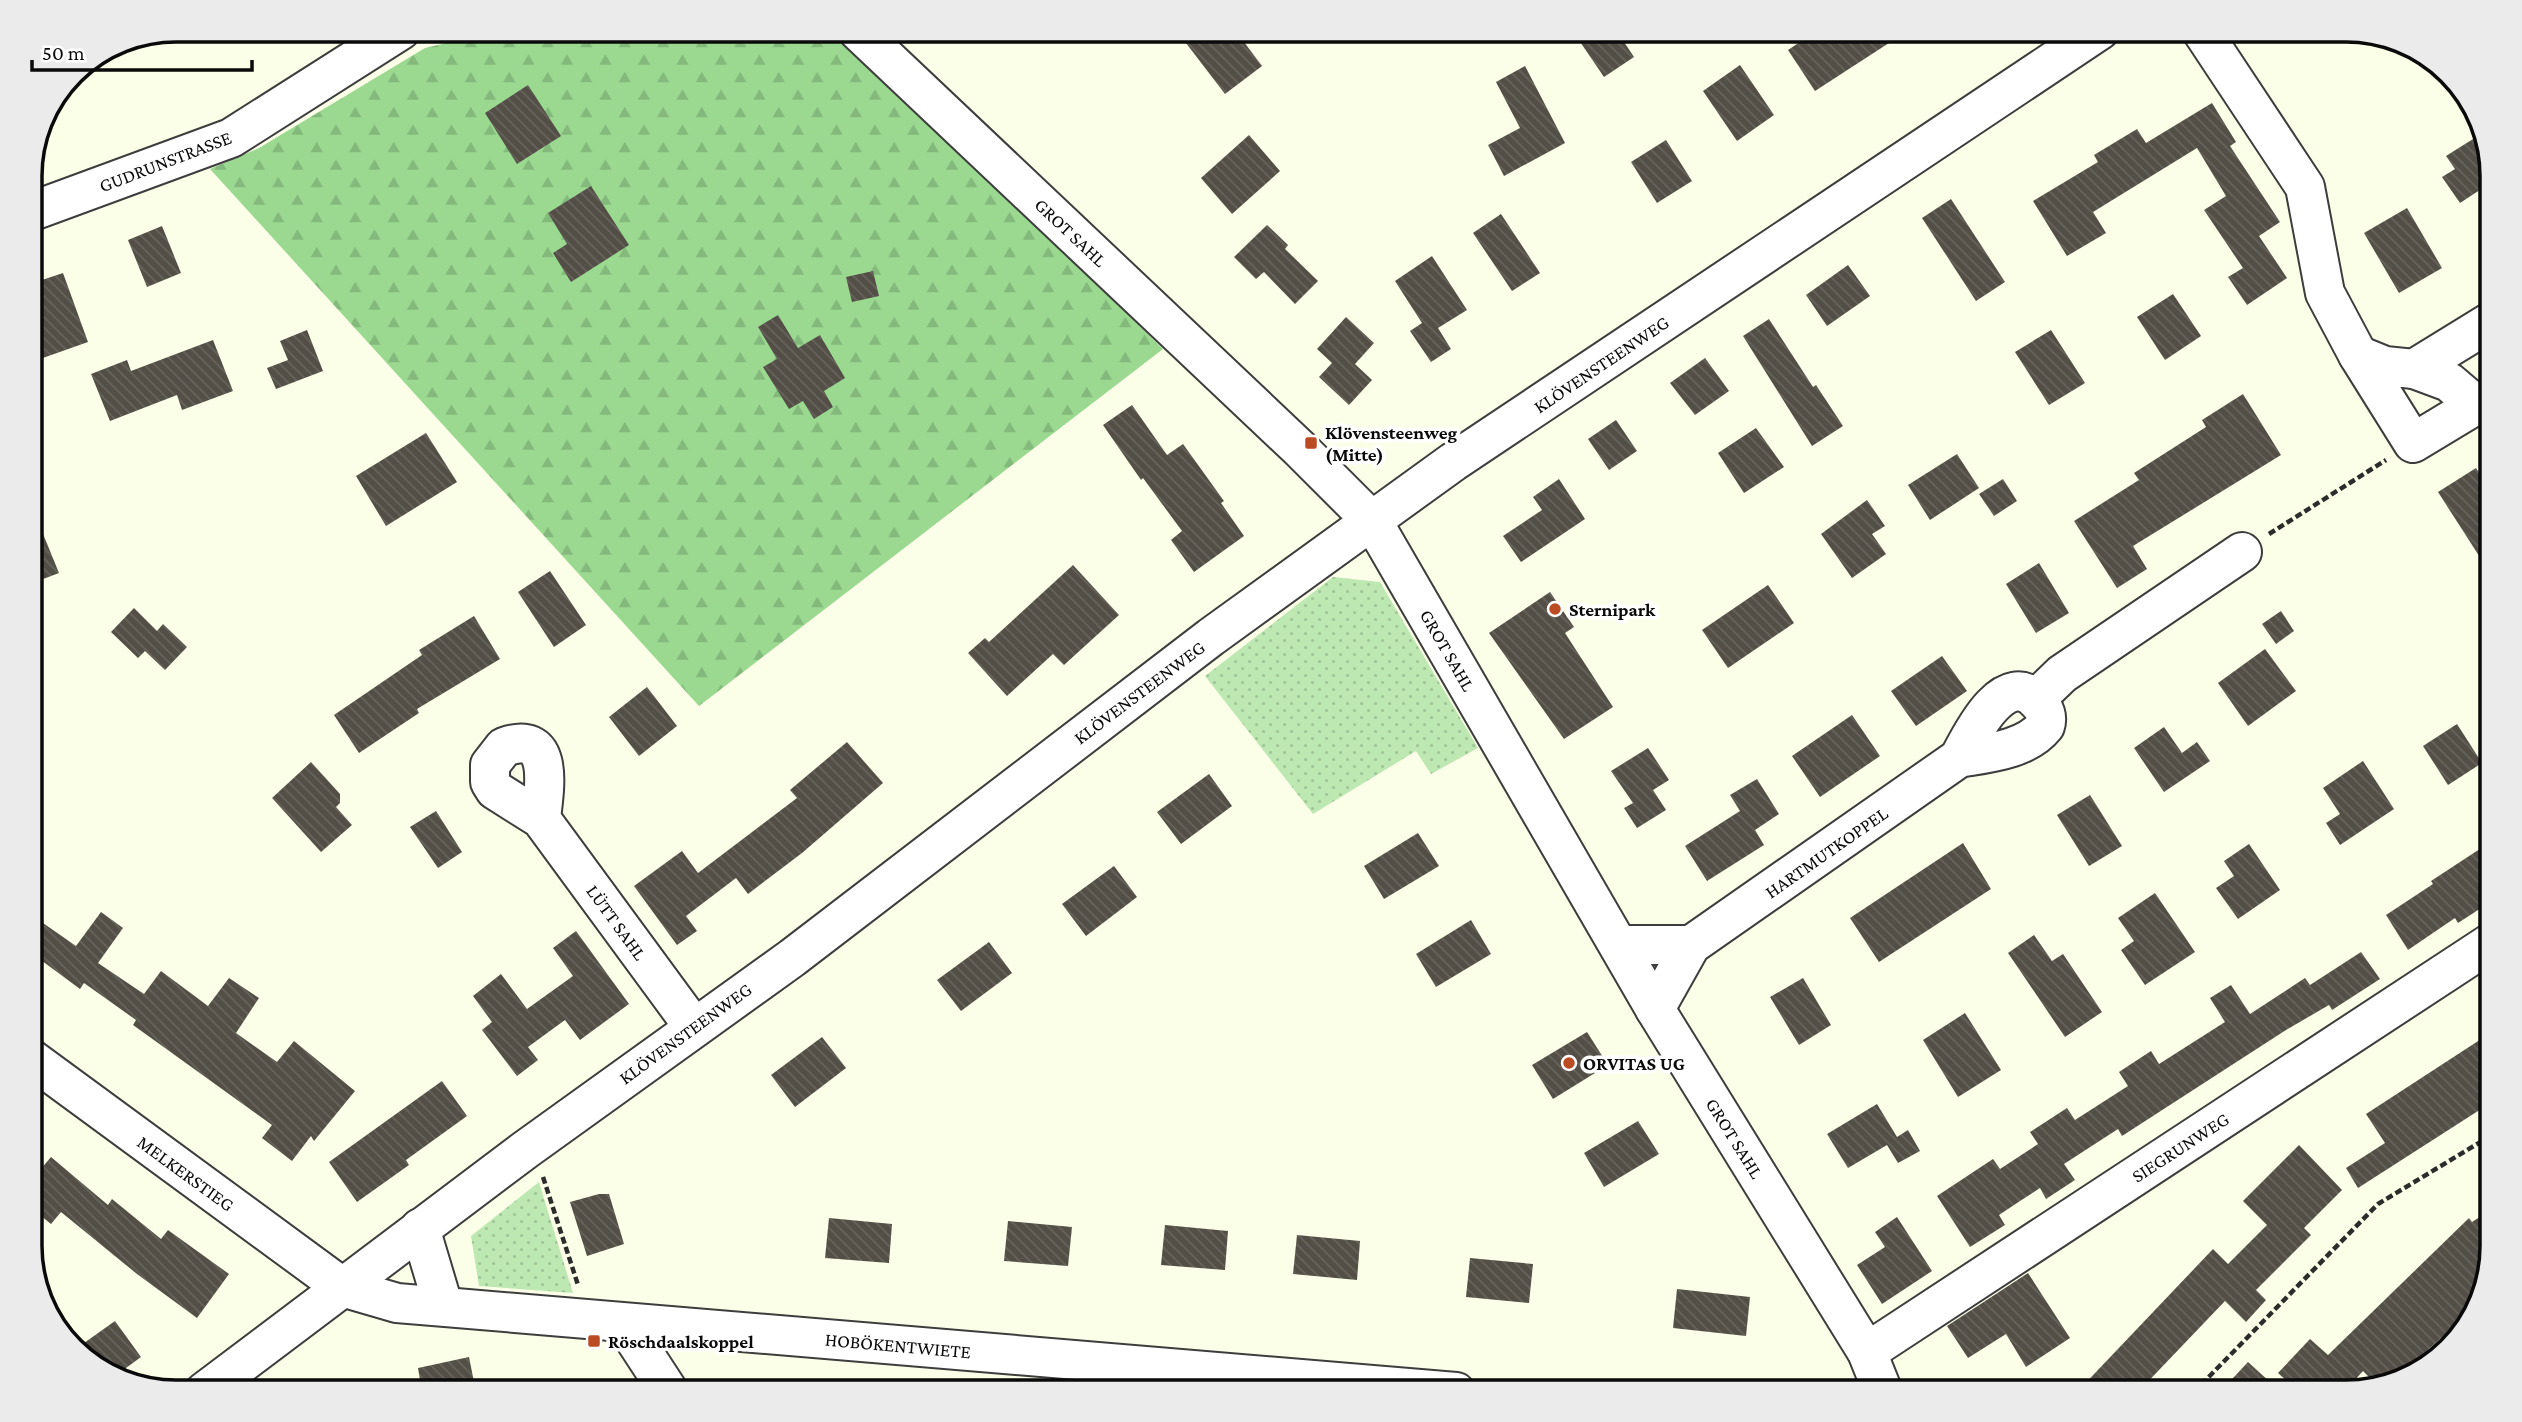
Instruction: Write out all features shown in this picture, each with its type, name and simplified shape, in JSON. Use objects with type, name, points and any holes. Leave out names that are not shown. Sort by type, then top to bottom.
[{"type":"street","name":"GUDRUNSTRASSE","points":[[42,208],[231,138],[382,42]]},
{"type":"street","name":"GROT SAHL","points":[[870,42],[1317,465],[1373,522],[1655,1009],[1867,1352],[1878,1380]]},
{"type":"street","name":"KLÖVENSTEENWEG","points":[[220,1380],[693,1026],[792,958],[1211,637],[1453,463],[2082,42]]},
{"type":"street","points":[[2209,42],[2305,187],[2325,293],[2358,355],[2413,443],[2480,418]]},
{"type":"street","points":[[2414,369],[2480,328]]},
{"type":"street","points":[[2358,355],[2385,366],[2414,369],[2449,382],[2480,413]]},
{"type":"street","name":"HARTMUTKOPPEL","points":[[1655,1009],[1691,946],[1959,758],[2014,746],[2040,732],[2046,716],[2036,699],[2062,674],[2242,552]]},
{"type":"street","name":"LÜTT SAHL","points":[[541,819],[693,1026]]},
{"type":"street","points":[[1620,945],[1691,946]]},
{"type":"street","name":"SIEGRUNWEG","points":[[1867,1352],[2480,950]]},
{"type":"street","name":"MELKERSTIEG","points":[[42,1067],[342,1287]]},
{"type":"street","points":[[420,1228],[443,1305]]},
{"type":"street","name":"HOBÖKENTWIETE","points":[[342,1287],[397,1303],[1313,1380]]},
{"type":"street","points":[[624,1322],[661,1380]]},
{"type":"path","points":[[2242,552],[2413,443]]},
{"type":"path","points":[[2206,1380],[2378,1204],[2480,1142]]},
{"type":"path","points":[[525,1150],[543,1177],[580,1291],[572,1319]]},
{"type":"green space","points":[[450,42],[850,42],[1163,349],[699,706],[210,169],[259,148],[425,48]]},
{"type":"green space","points":[[1333,577],[1380,582],[1478,748],[1431,774],[1416,751],[1313,814],[1205,676]]},
{"type":"green space","points":[[539,1182],[573,1293],[479,1286],[471,1236]]},
{"type":"building","points":[[1185,42],[1244,42],[1262,66],[1225,94]]},
{"type":"building","points":[[1580,42],[1624,42],[1634,57],[1604,77]]},
{"type":"building","points":[[1800,42],[1891,42],[1815,91],[1788,50]]},
{"type":"building","points":[[1740,65],[1774,115],[1737,141],[1703,91]]},
{"type":"building","points":[[1525,66],[1565,143],[1504,176],[1488,145],[1520,128],[1496,82]]},
{"type":"building","points":[[528,85],[561,136],[517,164],[485,113]]},
{"type":"building","points":[[2212,103],[2236,142],[2230,146],[2280,222],[2259,236],[2287,278],[2247,305],[2228,277],[2243,268],[2204,210],[2226,196],[2197,148],[2093,212],[2106,233],[2067,256],[2033,201],[2098,162],[2094,155],[2137,129],[2146,143]]},
{"type":"building","points":[[1249,135],[1280,171],[1232,214],[1201,178]]},
{"type":"building","points":[[2474,138],[2480,167],[2480,190],[2460,203],[2442,177],[2455,169],[2446,156]]},
{"type":"building","points":[[1666,140],[1692,181],[1657,203],[1631,162]]},
{"type":"building","points":[[591,186],[629,245],[571,282],[553,253],[567,244],[548,213]]},
{"type":"building","points":[[1951,199],[2005,282],[1976,301],[1922,218]]},
{"type":"building","points":[[2407,208],[2442,268],[2399,293],[2364,233]]},
{"type":"building","points":[[1501,214],[1540,273],[1512,291],[1473,233]]},
{"type":"building","points":[[1267,225],[1288,245],[1285,249],[1318,281],[1295,304],[1264,272],[1256,279],[1234,257]]},
{"type":"building","points":[[162,226],[181,273],[147,287],[128,240]]},
{"type":"building","points":[[1432,256],[1467,310],[1438,328],[1451,349],[1431,362],[1410,331],[1422,323],[1395,281]]},
{"type":"building","points":[[1848,265],[1870,296],[1827,326],[1806,295]]},
{"type":"building","points":[[873,271],[879,296],[852,302],[846,277]]},
{"type":"building","points":[[63,273],[88,342],[42,358],[42,280]]},
{"type":"building","points":[[2173,294],[2201,336],[2165,360],[2137,317]]},
{"type":"building","points":[[778,315],[798,348],[820,335],[845,378],[824,391],[833,407],[814,419],[803,401],[789,409],[763,367],[777,359],[758,327]]},
{"type":"building","points":[[1346,317],[1374,343],[1355,364],[1372,380],[1349,405],[1319,377],[1332,363],[1317,349]]},
{"type":"building","points":[[1769,319],[1813,387],[1816,385],[1843,426],[1812,446],[1743,336]]},
{"type":"building","points":[[307,330],[323,371],[276,389],[267,368],[288,360],[280,341]]},
{"type":"building","points":[[2051,330],[2085,383],[2049,405],[2015,352]]},
{"type":"building","points":[[213,340],[233,391],[182,410],[177,395],[110,421],[91,374],[127,360],[131,371]]},
{"type":"building","points":[[1705,358],[1729,391],[1695,415],[1670,383]]},
{"type":"building","points":[[2243,394],[2281,455],[2133,546],[2147,569],[2117,588],[2074,521],[2139,480],[2134,473],[2206,427],[2202,420]]},
{"type":"building","points":[[1132,405],[1167,455],[1183,444],[1224,501],[1221,503],[1244,536],[1194,572],[1171,540],[1182,531],[1143,478],[1141,480],[1103,425]]},
{"type":"building","points":[[1616,420],[1637,451],[1609,470],[1588,439]]},
{"type":"building","points":[[1756,428],[1784,467],[1744,493],[1718,453]]},
{"type":"building","points":[[426,433],[457,482],[386,526],[356,476]]},
{"type":"building","points":[[1957,454],[1979,488],[1930,520],[1908,485]]},
{"type":"building","points":[[2476,468],[2480,474],[2480,557],[2438,492]]},
{"type":"building","points":[[1559,479],[1585,519],[1521,562],[1503,536],[1542,510],[1533,497]]},
{"type":"building","points":[[2003,479],[2017,501],[1994,516],[1979,494]]},
{"type":"building","points":[[1867,500],[1885,526],[1872,534],[1886,554],[1852,578],[1821,534]]},
{"type":"building","points":[[42,531],[59,573],[42,579]]},
{"type":"building","points":[[2039,563],[2069,613],[2036,633],[2006,584]]},
{"type":"building","points":[[1073,565],[1119,615],[1064,665],[1053,654],[1007,696],[968,653],[985,638],[989,642]]},
{"type":"building","points":[[550,571],[586,625],[554,647],[518,592]]},
{"type":"building","points":[[1768,585],[1794,623],[1728,668],[1702,630]]},
{"type":"building","points":[[1550,592],[1574,627],[1565,633],[1613,707],[1564,739],[1489,633]]},
{"type":"building","points":[[134,608],[157,631],[163,624],[187,647],[165,670],[145,651],[138,658],[111,632]]},
{"type":"building","points":[[2281,611],[2294,631],[2276,644],[2262,624]]},
{"type":"building","points":[[474,616],[500,659],[417,709],[419,713],[359,753],[334,715],[422,655],[419,650]]},
{"type":"building","points":[[2265,649],[2296,691],[2248,726],[2218,683]]},
{"type":"building","points":[[1942,656],[1967,691],[1916,726],[1891,691]]},
{"type":"building","points":[[647,687],[677,726],[639,756],[609,717]]},
{"type":"building","points":[[1852,715],[1880,756],[1820,797],[1792,756]]},
{"type":"building","points":[[2457,724],[2480,760],[2480,764],[2448,785],[2423,746]]},
{"type":"building","points":[[2164,727],[2182,753],[2197,742],[2210,761],[2164,792],[2134,748]]},
{"type":"building","points":[[847,742],[883,783],[802,853],[748,894],[736,878],[686,916],[697,931],[677,945],[634,886],[682,851],[698,873],[797,798],[790,790]]},
{"type":"building","points":[[1648,748],[1669,780],[1653,790],[1666,810],[1637,828],[1624,808],[1633,803],[1611,771]]},
{"type":"building","points":[[2363,761],[2394,809],[2340,845],[2326,823],[2340,814],[2323,788]]},
{"type":"building","points":[[311,762],[340,794],[340,803],[336,807],[352,825],[321,852],[272,798]]},
{"type":"building","points":[[1209,774],[1232,806],[1181,844],[1157,812]]},
{"type":"building","points":[[1757,779],[1779,814],[1755,830],[1764,845],[1707,881],[1685,846],[1740,811],[1730,795]]},
{"type":"building","points":[[2090,795],[2122,846],[2089,866],[2057,815]]},
{"type":"building","points":[[436,811],[462,852],[438,868],[410,827]]},
{"type":"building","points":[[1418,833],[1439,866],[1384,899],[1364,866]]},
{"type":"building","points":[[1963,843],[1991,889],[1879,962],[1850,918]]},
{"type":"building","points":[[2249,844],[2280,890],[2238,919],[2216,888],[2234,876],[2224,861]]},
{"type":"building","points":[[2480,849],[2480,909],[2458,923],[2455,918],[2408,950],[2386,915],[2433,884],[2431,881]]},
{"type":"building","points":[[1114,866],[1137,897],[1086,936],[1062,904]]},
{"type":"building","points":[[2155,893],[2195,952],[2145,985],[2121,950],[2134,941],[2118,918]]},
{"type":"building","points":[[101,912],[123,928],[98,963],[144,994],[161,971],[208,1006],[229,978],[259,998],[236,1033],[277,1062],[294,1041],[355,1091],[314,1141],[311,1136],[292,1161],[262,1138],[272,1125],[133,1025],[136,1020],[84,983],[80,989],[42,961],[42,922],[76,946]]},
{"type":"building","points":[[1471,920],[1491,954],[1436,987],[1416,954]]},
{"type":"building","points":[[576,931],[629,1004],[580,1040],[565,1020],[528,1047],[538,1060],[517,1076],[482,1030],[492,1022],[473,996],[501,974],[527,1009],[573,976],[553,948]]},
{"type":"building","points":[[2034,935],[2052,961],[2063,954],[2102,1012],[2065,1037],[2008,953]]},
{"type":"building","points":[[989,942],[1012,973],[961,1011],[937,980]]},
{"type":"building","points":[[2361,952],[2380,979],[2332,1010],[2329,1005],[2286,1030],[2122,1136],[2118,1129],[2064,1164],[2075,1180],[2046,1199],[2040,1188],[1999,1215],[2005,1225],[1970,1247],[1937,1196],[1993,1159],[2000,1169],[2038,1144],[2030,1132],[2067,1108],[2075,1120],[2128,1086],[2119,1072],[2151,1051],[2159,1064],[2225,1022],[2210,998],[2231,985],[2250,1014],[2305,978],[2310,985]]},
{"type":"building","points":[[1803,978],[1831,1025],[1799,1045],[1770,997]]},
{"type":"building","points":[[1965,1013],[2001,1070],[1958,1097],[1923,1040]]},
{"type":"building","points":[[1587,1032],[1608,1065],[1553,1099],[1532,1065]]},
{"type":"building","points":[[822,1037],[846,1068],[795,1107],[771,1075]]},
{"type":"building","points":[[2480,1040],[2480,1110],[2358,1188],[2346,1168],[2385,1143],[2366,1114]]},
{"type":"building","points":[[442,1081],[467,1116],[406,1160],[409,1165],[357,1202],[329,1162]]},
{"type":"building","points":[[1877,1104],[1897,1137],[1908,1130],[1920,1151],[1898,1163],[1887,1145],[1848,1168],[1827,1134]]},
{"type":"building","points":[[1638,1121],[1659,1154],[1604,1187],[1584,1153]]},
{"type":"building","points":[[2299,1145],[2342,1190],[2304,1228],[2311,1235],[2256,1290],[2266,1300],[2246,1322],[2225,1301],[2149,1380],[2088,1380],[2213,1249],[2228,1264],[2267,1225],[2243,1201]]},
{"type":"building","points":[[51,1157],[108,1205],[112,1199],[161,1239],[168,1230],[229,1274],[197,1318],[137,1274],[61,1212],[51,1224],[42,1217],[42,1168]]},
{"type":"building","points":[[609,1194],[624,1244],[587,1256],[570,1202]]},
{"type":"building","points":[[1897,1217],[1932,1271],[1882,1304],[1857,1265],[1885,1247],[1875,1232]]},
{"type":"building","points":[[2480,1217],[2479,1264],[2470,1297],[2452,1328],[2419,1358],[2397,1370],[2370,1378],[2363,1371],[2355,1379],[2286,1380],[2278,1373],[2310,1339],[2328,1355],[2469,1218],[2472,1222]]},
{"type":"building","points":[[829,1218],[892,1224],[889,1263],[825,1258]]},
{"type":"building","points":[[1008,1221],[1072,1227],[1068,1266],[1004,1261]]},
{"type":"building","points":[[1165,1225],[1228,1231],[1225,1270],[1161,1265]]},
{"type":"building","points":[[1297,1235],[1360,1241],[1357,1280],[1293,1274]]},
{"type":"building","points":[[1470,1258],[1533,1264],[1529,1303],[1466,1297]]},
{"type":"building","points":[[2028,1273],[2070,1338],[2026,1367],[2006,1334],[1968,1358],[1947,1326]]},
{"type":"building","points":[[1677,1289],[1750,1297],[1746,1336],[1673,1328]]},
{"type":"building","points":[[115,1321],[141,1357],[124,1369],[84,1343]]},
{"type":"building","points":[[469,1357],[474,1380],[420,1380],[418,1368]]},
{"type":"building","points":[[2248,1362],[2268,1380],[2231,1380]]},
{"type":"place","name":"Klövensteenweg (Mitte)","points":[[1311,443]]},
{"type":"place","name":"Sternipark","points":[[1555,609]]},
{"type":"place","name":"ORVITAS UG","points":[[1569,1063]]},
{"type":"place","name":"Röschdaalskoppel","points":[[594,1341]]}]
